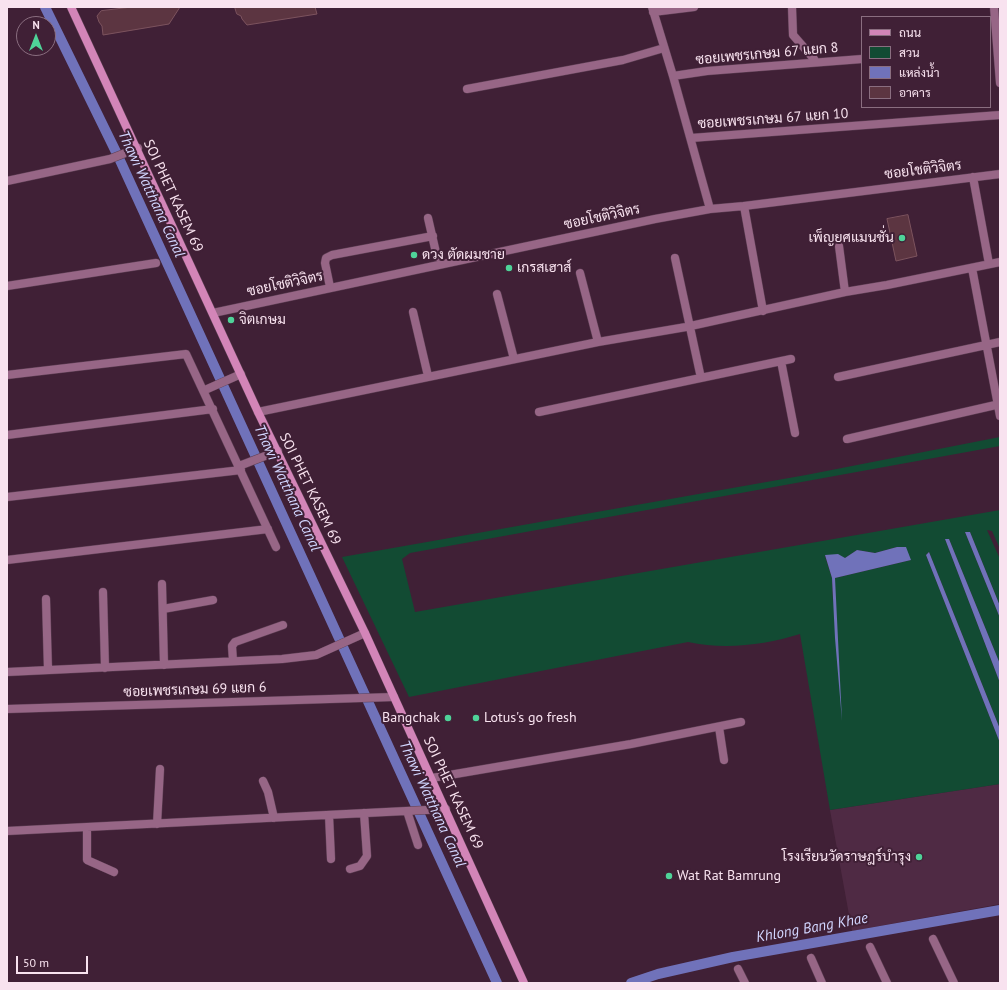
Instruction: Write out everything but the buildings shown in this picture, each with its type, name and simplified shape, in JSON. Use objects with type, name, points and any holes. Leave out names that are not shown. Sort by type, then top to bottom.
[{"type":"main road","name":"SOI PHET KASEM 69","points":[[71,7],[138,148],[213,313],[237,376],[278,451],[365,633],[524,983]]},
{"type":"street","points":[[694,7],[653,9],[674,76],[710,209]]},
{"type":"street","points":[[792,7],[793,34],[814,59]]},
{"type":"street","points":[[994,7],[995,46],[1000,83]]},
{"type":"street","points":[[467,89],[623,60],[664,48]]},
{"type":"street","name":"ซอยเพชรเกษม 67 แยก 8","points":[[674,76],[707,71],[861,60]]},
{"type":"street","name":"ซอยเพชรเกษม 67 แยก 10","points":[[691,138],[1000,115]]},
{"type":"street","points":[[7,180],[110,159],[138,148]]},
{"type":"street","name":"ซอยโชติวิจิตร","points":[[213,313],[640,222],[710,209],[744,206],[972,176],[1000,174]]},
{"type":"street","points":[[972,176],[989,264]]},
{"type":"street","points":[[744,206],[763,311]]},
{"type":"street","points":[[428,218],[438,257]]},
{"type":"street","points":[[330,288],[325,264],[326,258],[332,255],[433,236]]},
{"type":"street","points":[[840,246],[845,292]]},
{"type":"street","points":[[675,258],[701,378]]},
{"type":"street","points":[[7,286],[156,262]]},
{"type":"street","points":[[258,412],[428,376],[598,342],[689,326],[845,292],[1000,262]]},
{"type":"street","points":[[972,268],[999,404],[1000,416]]},
{"type":"street","points":[[580,273],[598,342]]},
{"type":"street","points":[[497,294],[514,359]]},
{"type":"street","points":[[413,312],[428,376]]},
{"type":"street","points":[[838,377],[1000,342]]},
{"type":"street","points":[[7,375],[186,354],[213,409],[276,547]]},
{"type":"street","points":[[539,412],[791,359]]},
{"type":"street","points":[[781,361],[795,433]]},
{"type":"street","points":[[204,390],[237,376]]},
{"type":"street","points":[[846,439],[999,404]]},
{"type":"street","points":[[7,435],[213,409]]},
{"type":"street","points":[[7,497],[240,468],[248,462],[278,451]]},
{"type":"street","points":[[7,560],[268,529]]},
{"type":"street","points":[[162,584],[164,665]]},
{"type":"street","points":[[103,592],[105,668]]},
{"type":"street","points":[[46,599],[48,670]]},
{"type":"street","points":[[163,609],[213,600]]},
{"type":"street","points":[[232,661],[232,646],[235,642],[282,625]]},
{"type":"street","points":[[7,672],[290,658],[316,655],[365,633]]},
{"type":"street","name":"ซอยเพชรเกษม 69 แยก 6","points":[[7,709],[394,697]]},
{"type":"street","points":[[432,778],[631,744],[742,722]]},
{"type":"street","points":[[719,727],[724,760]]},
{"type":"street","points":[[158,824],[160,769]]},
{"type":"street","points":[[263,781],[268,792],[274,818]]},
{"type":"street","points":[[7,832],[446,809]]},
{"type":"street","points":[[408,811],[418,845]]},
{"type":"street","points":[[350,869],[360,866],[367,856],[364,813]]},
{"type":"street","points":[[329,815],[330,859]]},
{"type":"street","points":[[87,827],[87,860],[114,872]]},
{"type":"street","points":[[933,939],[954,983]]},
{"type":"street","points":[[870,947],[887,983]]},
{"type":"street","points":[[811,958],[822,983]]},
{"type":"street","points":[[738,969],[745,983]]},
{"type":"shaded area","name":"โรงเรียนวัดราษฎร์บำรุง","points":[[1000,784],[1000,904],[852,931],[830,810]]},
{"type":"green space","points":[[1000,437],[1000,446],[410,553],[402,559],[415,612],[1000,510],[1000,549],[992,531],[987,530],[1000,559],[1000,606],[970,532],[965,532],[1000,618],[1000,664],[949,539],[945,539],[1000,683],[1000,729],[929,552],[926,555],[1000,743],[1000,784],[830,810],[800,634],[773,641],[745,645],[716,646],[688,642],[409,697],[342,557],[806,475]],"holes":[[[897,547],[911,560],[835,578],[833,603],[832,578],[825,556],[845,558],[857,550],[875,553]]]},
{"type":"water","points":[[965,532],[970,532],[1000,606],[1000,618]]},
{"type":"water","points":[[945,539],[949,539],[1000,664],[1000,683]]},
{"type":"water","points":[[897,547],[906,547],[911,560],[835,578],[842,721],[832,578],[825,555],[838,554],[845,558],[857,550],[875,553]]},
{"type":"water","points":[[929,552],[1000,729],[1000,743],[926,555]]},
{"type":"waterway","name":"Thawi Watthana Canal","points":[[45,7],[118,156],[497,983]]},
{"type":"waterway","name":"Khlong Bang Khae","points":[[631,983],[658,974],[733,957],[1000,910]]},
{"type":"place","name":"เพ็ญยศแมนชั่น","points":[[902,238]]},
{"type":"place","name":"ดวง ตัดผมชาย","points":[[414,255]]},
{"type":"place","name":"เกรสเฮาส์","points":[[509,268]]},
{"type":"place","name":"จิตเกษม","points":[[231,320]]},
{"type":"place","name":"Bangchak","points":[[448,718]]},
{"type":"place","name":"Lotus's go fresh","points":[[476,718]]},
{"type":"place","name":"โรงเรียนวัดราษฎร์บำรุง","points":[[919,857]]},
{"type":"place","name":"Wat Rat Bamrung","points":[[669,876]]}]
